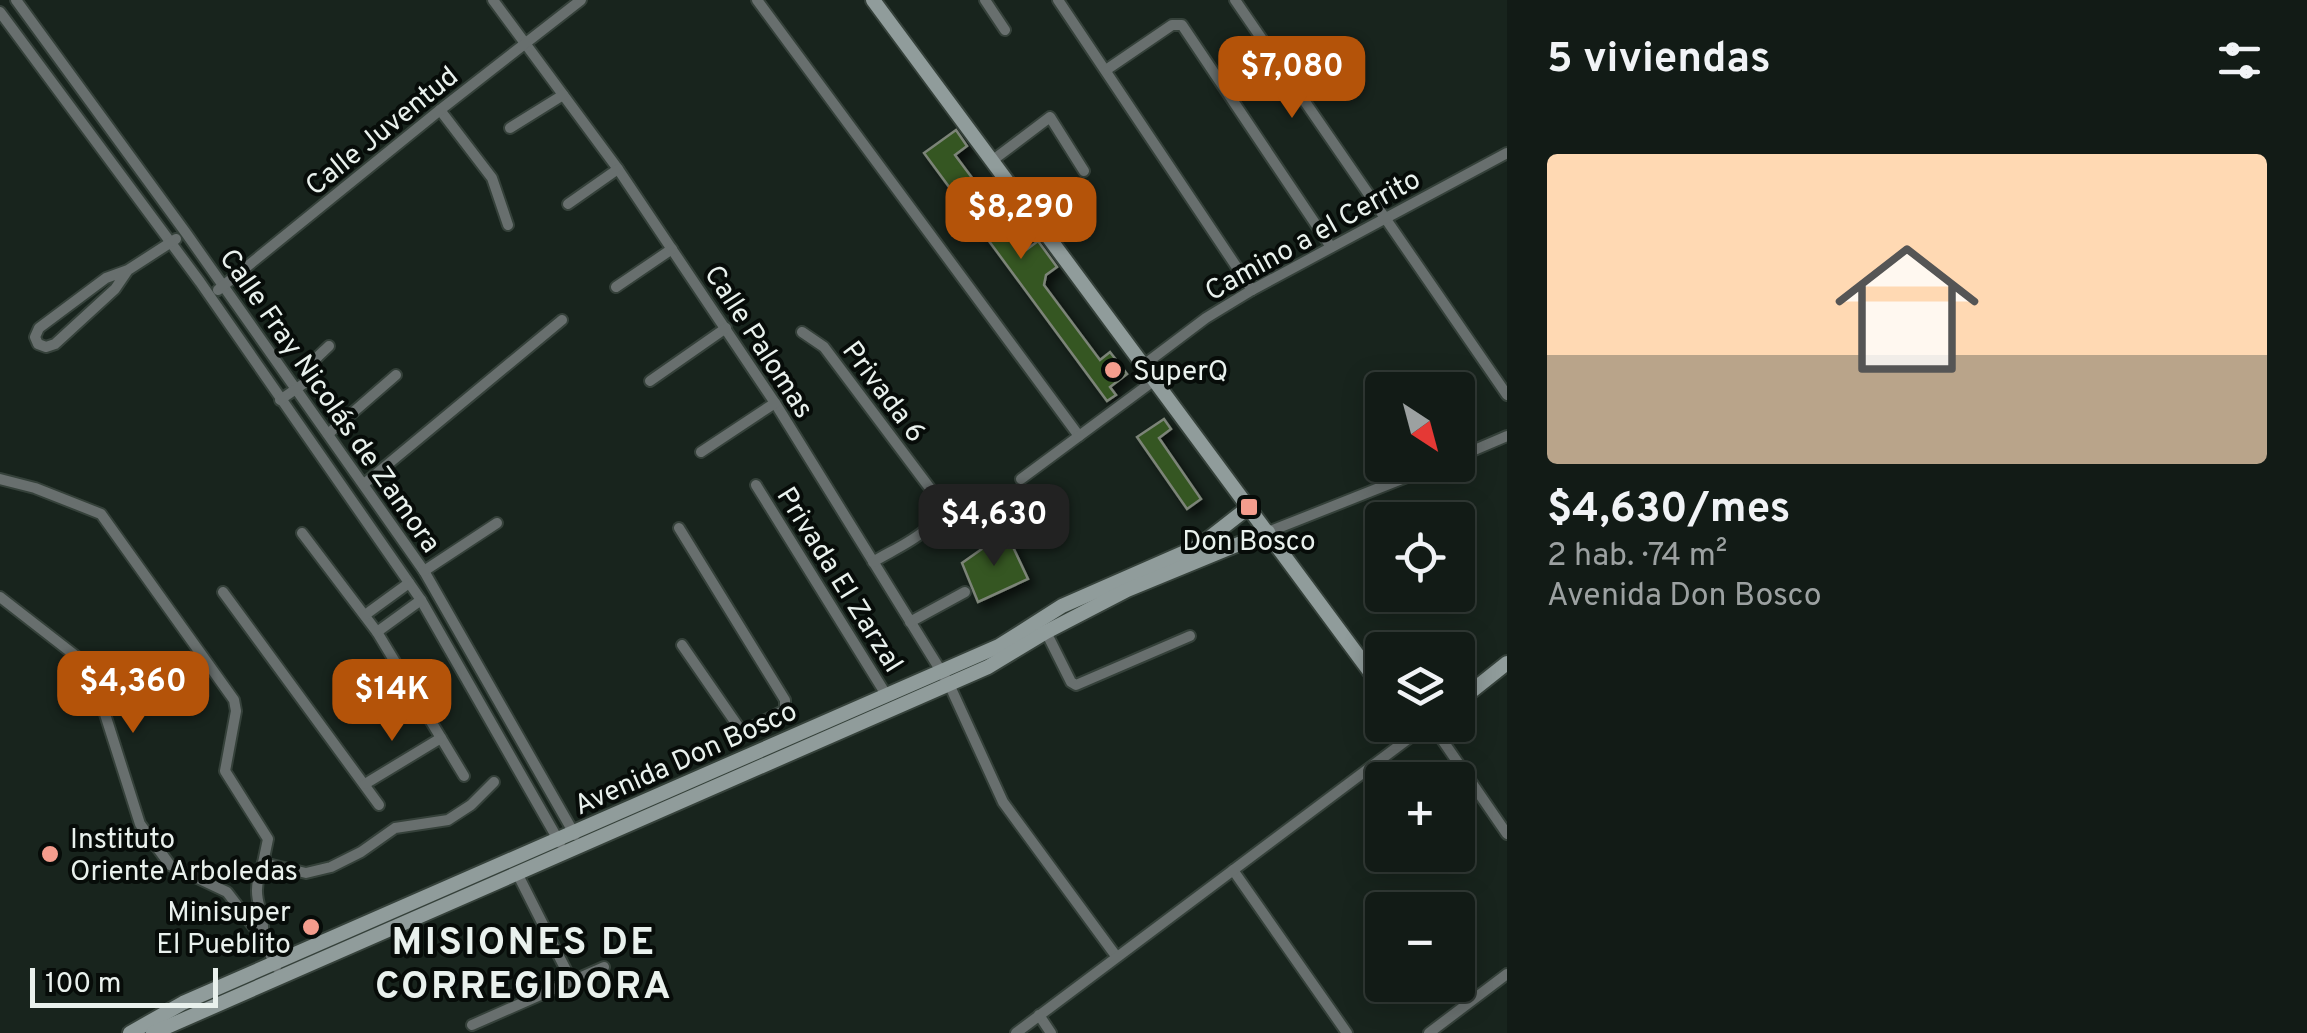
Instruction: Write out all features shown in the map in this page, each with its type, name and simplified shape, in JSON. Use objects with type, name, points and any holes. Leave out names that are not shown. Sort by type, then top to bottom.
[{"type":"street","name":"Calle Fray Nicolás de Zamora","points":[[16,0],[186,232],[424,571],[577,838]]},
{"type":"street","name":"Calle Palomas","points":[[493,0],[618,169],[775,403],[945,678],[1003,802],[1116,956]]},
{"type":"street","name":"Calle Juventud","points":[[210,296],[581,0]]},
{"type":"street","points":[[757,0],[1079,436]]},
{"type":"street","points":[[873,0],[1365,665]]},
{"type":"street","points":[[984,0],[1006,30]]},
{"type":"street","points":[[1058,0],[1252,290]]},
{"type":"street","points":[[1235,0],[1507,394]]},
{"type":"street","name":"Calle Fray Nicolás de Zamora","points":[[0,12],[210,296],[409,582],[562,846]]},
{"type":"street","points":[[1106,70],[1172,25],[1182,25],[1331,246]]},
{"type":"street","points":[[510,128],[564,95]]},
{"type":"street","points":[[440,110],[492,178],[508,224]]},
{"type":"street","points":[[993,160],[1048,117],[1084,171]]},
{"type":"street","name":"Camino a el Cerrito","points":[[1145,364],[1206,318],[1252,290],[1507,153]]},
{"type":"street","points":[[568,204],[618,169]]},
{"type":"street","points":[[128,270],[115,289],[54,344],[46,348],[38,344],[39,328],[106,278],[128,270],[186,232]]},
{"type":"street","points":[[616,287],[672,249]]},
{"type":"street","points":[[364,484],[562,320]]},
{"type":"street","points":[[650,381],[726,328]]},
{"type":"street","name":"Privada 6","points":[[802,332],[824,347],[941,503],[933,524],[873,562]]},
{"type":"street","points":[[329,346],[307,371],[309,380],[344,422]]},
{"type":"street","points":[[328,434],[396,374]]},
{"type":"street","points":[[1021,478],[1156,379]]},
{"type":"street","points":[[280,400],[309,380]]},
{"type":"street","points":[[701,452],[775,403]]},
{"type":"street","points":[[1475,450],[1507,436]]},
{"type":"street","points":[[0,479],[101,514],[234,700],[236,711],[225,771],[268,839],[254,890],[264,939]]},
{"type":"street","points":[[1268,532],[1397,482]]},
{"type":"street","name":"Privada El Zarzal","points":[[756,485],[887,696]]},
{"type":"street","name":"Avenida Don Bosco","points":[[577,838],[945,678],[1062,606],[1199,546],[1250,506]]},
{"type":"street","points":[[424,571],[497,524]]},
{"type":"street","points":[[679,528],[786,700],[785,710],[744,730],[736,726],[682,645]]},
{"type":"street","name":"Avenida Don Bosco","points":[[130,1033],[173,1008],[278,971],[516,873],[577,838],[887,696],[1005,659],[1046,632],[1128,590],[1268,532]]},
{"type":"street","points":[[302,533],[377,632],[464,776]]},
{"type":"street","points":[[394,562],[409,550]]},
{"type":"street","points":[[365,615],[409,582]]},
{"type":"street","points":[[222,592],[379,805]]},
{"type":"street","points":[[910,622],[965,592]]},
{"type":"street","points":[[0,597],[90,667],[136,815],[175,868],[227,892],[264,939],[278,971]]},
{"type":"street","points":[[377,632],[421,600]]},
{"type":"street","points":[[1046,632],[1070,682],[1076,685],[1190,636]]},
{"type":"street","points":[[1475,688],[1507,663]]},
{"type":"street","points":[[774,717],[781,742]]},
{"type":"street","points":[[761,723],[781,742]]},
{"type":"street","points":[[365,784],[441,738]]},
{"type":"street","points":[[1016,1033],[1401,742]]},
{"type":"street","points":[[1433,742],[1507,834]]},
{"type":"street","points":[[264,864],[306,873],[331,867],[395,828],[448,820],[494,782]]},
{"type":"street","name":"Avenida Don Bosco","points":[[153,1033],[482,871],[562,846]]},
{"type":"street","points":[[1234,870],[1346,1033]]},
{"type":"street","points":[[516,873],[572,982]]},
{"type":"street","points":[[472,1025],[604,968]]},
{"type":"street","points":[[1429,1033],[1507,974]]},
{"type":"street","points":[[1039,1016],[1051,1033]]},
{"type":"building","points":[[956,130],[967,146],[955,155],[1026,250],[1038,241],[1057,267],[1046,275],[1044,285],[1100,360],[1110,352],[1127,374],[1110,387],[1116,395],[1107,401],[924,153]]},
{"type":"building","points":[[1164,419],[1171,429],[1159,438],[1201,499],[1187,509],[1137,437]]},
{"type":"building","points":[[1006,532],[1028,579],[978,602],[962,563]]},
{"type":"place","name":"SuperQ","points":[[1113,370]]},
{"type":"place","name":"Don Bosco","points":[[1249,507]]},
{"type":"place","name":"Instituto Oriente Arboledas","points":[[50,854]]},
{"type":"place","name":"Minisuper El Pueblito","points":[[311,927]]},
{"type":"district","name":"MISIONES DE CORREGIDORA","points":[[524,963]]}]
